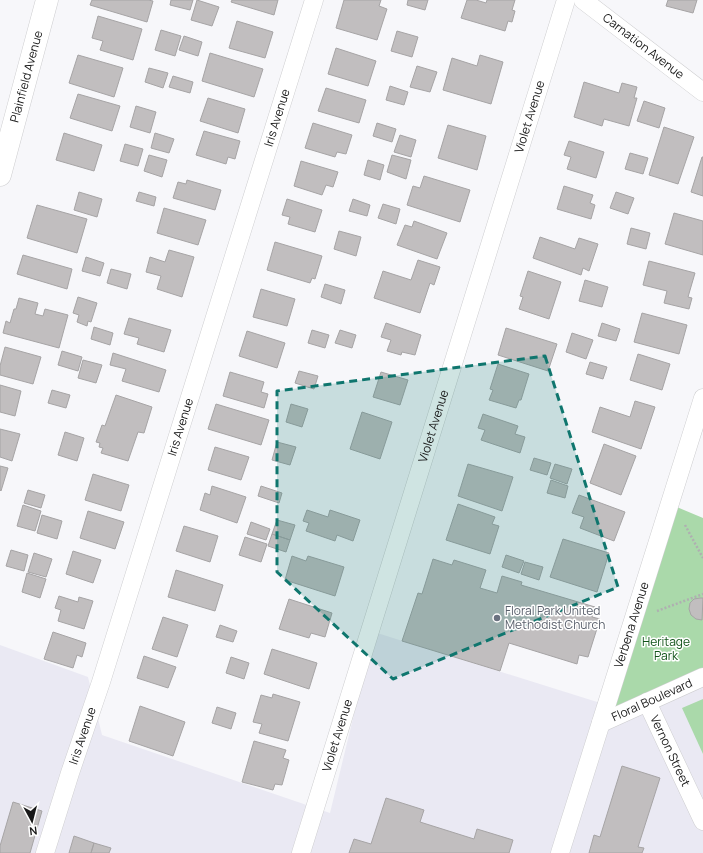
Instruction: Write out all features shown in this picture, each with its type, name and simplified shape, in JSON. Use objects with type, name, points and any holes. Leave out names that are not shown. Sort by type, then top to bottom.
[{"type":"main road","name":"Plainfield Avenue","points":[[0,175],[47,0]]},
{"type":"street","name":"Iris Avenue","points":[[45,853],[101,682],[314,0]]},
{"type":"street","name":"Violet Avenue","points":[[301,853],[566,0]]},
{"type":"street","name":"Carnation Avenue","points":[[583,0],[703,92]]},
{"type":"street","name":"Verbena Avenue","points":[[560,853],[703,398]]},
{"type":"street","name":"Floral Boulevard","points":[[601,724],[703,677]]},
{"type":"street","name":"Vernon Street","points":[[647,702],[703,821]]},
{"type":"path","points":[[671,500],[703,558]]},
{"type":"path","points":[[633,620],[703,594]]},
{"type":"highlighted area","points":[[545,356],[618,587],[393,679],[277,572],[277,391]]},
{"type":"shaded area","points":[[374,632],[610,706],[703,673],[703,853],[0,853],[0,645],[88,677],[102,735],[330,813]]},
{"type":"green space","name":"Heritage Park","points":[[672,505],[703,518],[703,673],[606,717]]},
{"type":"green space","points":[[703,699],[703,754],[682,708]]},
{"type":"building","points":[[92,0],[153,1],[147,22],[90,5]]},
{"type":"building","points":[[171,0],[193,0],[190,10],[170,5]]},
{"type":"building","points":[[197,0],[219,7],[212,26],[191,20]]},
{"type":"building","points":[[232,0],[278,0],[274,15],[231,2]]},
{"type":"building","points":[[344,0],[381,0],[379,6],[387,9],[377,40],[336,28]]},
{"type":"building","points":[[408,0],[428,0],[425,10],[407,5]]},
{"type":"building","points":[[467,0],[476,0],[486,3],[487,0],[515,0],[512,10],[515,11],[512,22],[508,21],[505,31],[461,18]]},
{"type":"building","points":[[668,0],[697,0],[693,13],[666,6]]},
{"type":"building","points":[[98,16],[142,29],[133,60],[100,50],[103,41],[92,38]]},
{"type":"building","points":[[237,21],[273,32],[265,58],[229,48]]},
{"type":"building","points":[[161,30],[181,36],[175,56],[155,50]]},
{"type":"building","points":[[397,31],[418,37],[412,57],[391,51]]},
{"type":"building","points":[[184,36],[202,42],[198,56],[179,50]]},
{"type":"building","points":[[336,48],[376,61],[368,86],[328,74]]},
{"type":"building","points":[[210,53],[263,69],[254,97],[202,81]]},
{"type":"building","points":[[78,55],[123,68],[114,97],[69,83]]},
{"type":"building","points":[[480,55],[503,62],[491,104],[443,90],[452,58],[477,66]]},
{"type":"building","points":[[417,66],[437,72],[430,92],[410,87]]},
{"type":"building","points":[[149,68],[168,73],[163,88],[145,82]]},
{"type":"building","points":[[173,76],[193,82],[190,93],[169,87]]},
{"type":"building","points":[[584,82],[619,93],[622,83],[637,87],[634,98],[637,98],[629,126],[604,119],[602,126],[574,117]]},
{"type":"building","points":[[390,86],[408,92],[404,105],[386,100]]},
{"type":"building","points":[[326,88],[366,100],[359,123],[318,111]]},
{"type":"building","points":[[78,94],[120,106],[112,131],[70,118]]},
{"type":"building","points":[[208,98],[245,109],[238,133],[200,121]]},
{"type":"building","points":[[644,101],[665,108],[659,128],[637,121]]},
{"type":"building","points":[[136,106],[156,112],[150,133],[130,127]]},
{"type":"building","points":[[313,123],[352,135],[346,154],[337,152],[335,157],[305,148]]},
{"type":"building","points":[[377,123],[396,129],[392,142],[373,136]]},
{"type":"building","points":[[448,125],[486,136],[477,170],[438,158]]},
{"type":"building","points":[[664,127],[694,137],[678,184],[649,175]]},
{"type":"building","points":[[204,131],[240,141],[235,159],[228,157],[226,164],[196,155]]},
{"type":"building","points":[[64,133],[102,145],[94,171],[56,160]]},
{"type":"building","points":[[155,133],[174,139],[169,153],[151,148]]},
{"type":"building","points":[[400,135],[416,140],[411,157],[394,152]]},
{"type":"building","points":[[569,141],[604,152],[596,178],[567,169],[571,157],[564,155]]},
{"type":"building","points":[[125,144],[143,149],[138,166],[120,161]]},
{"type":"building","points":[[630,153],[648,158],[643,174],[625,169]]},
{"type":"building","points":[[149,155],[167,160],[162,177],[144,171]]},
{"type":"building","points":[[392,155],[411,160],[406,179],[387,172]]},
{"type":"building","points":[[703,157],[703,196],[691,192]]},
{"type":"building","points":[[368,160],[384,165],[380,180],[364,175]]},
{"type":"building","points":[[301,161],[338,172],[333,187],[326,185],[322,195],[294,186]]},
{"type":"building","points":[[424,176],[470,190],[460,222],[407,205],[413,186],[420,188]]},
{"type":"building","points":[[187,180],[221,190],[215,210],[173,198],[178,182],[186,184]]},
{"type":"building","points":[[564,186],[593,195],[590,203],[595,205],[591,219],[557,209]]},
{"type":"building","points":[[79,192],[102,199],[97,217],[74,210]]},
{"type":"building","points":[[139,192],[156,197],[154,206],[136,201]]},
{"type":"building","points":[[616,192],[634,198],[628,214],[610,208]]},
{"type":"building","points":[[287,199],[322,210],[315,232],[288,224],[290,217],[282,215]]},
{"type":"building","points":[[353,199],[370,205],[367,216],[349,211]]},
{"type":"building","points":[[383,204],[400,209],[396,224],[378,218]]},
{"type":"building","points":[[37,205],[87,219],[77,253],[27,238]]},
{"type":"building","points":[[164,208],[206,220],[198,245],[157,233]]},
{"type":"building","points":[[674,213],[703,221],[703,255],[665,244]]},
{"type":"building","points":[[414,221],[447,233],[437,259],[397,245],[405,225],[412,227]]},
{"type":"building","points":[[631,228],[650,233],[646,249],[627,244]]},
{"type":"building","points":[[339,231],[361,237],[356,256],[334,249]]},
{"type":"building","points":[[540,237],[575,249],[579,238],[598,244],[589,271],[583,268],[581,275],[533,258]]},
{"type":"building","points":[[275,242],[322,256],[315,279],[312,278],[310,283],[267,270]]},
{"type":"building","points":[[169,250],[194,257],[182,297],[157,289],[161,276],[146,272],[150,257],[165,262]]},
{"type":"building","points":[[23,255],[72,269],[67,289],[17,274]]},
{"type":"building","points":[[86,257],[104,263],[100,276],[82,271]]},
{"type":"building","points":[[418,260],[440,267],[434,285],[430,283],[420,313],[374,298],[383,271],[411,280]]},
{"type":"building","points":[[649,261],[695,273],[688,297],[692,298],[689,309],[664,303],[667,291],[643,285]]},
{"type":"building","points":[[111,269],[131,274],[127,289],[107,283]]},
{"type":"building","points":[[528,271],[561,282],[549,319],[519,309],[523,297],[520,296]]},
{"type":"building","points":[[585,280],[608,287],[602,307],[579,301]]},
{"type":"building","points":[[325,284],[345,290],[341,304],[321,297]]},
{"type":"building","points":[[261,289],[295,299],[287,326],[253,317]]},
{"type":"building","points":[[78,297],[97,303],[91,322],[88,321],[87,326],[77,322],[79,315],[73,313]]},
{"type":"building","points":[[19,298],[38,303],[35,314],[43,316],[45,309],[68,315],[59,348],[3,333],[6,321],[10,323]]},
{"type":"building","points":[[642,313],[687,325],[679,354],[634,342]]},
{"type":"building","points":[[129,318],[171,330],[164,352],[137,344],[139,338],[124,334]]},
{"type":"building","points":[[386,323],[421,335],[415,355],[402,352],[401,355],[387,351],[391,340],[381,337]]},
{"type":"building","points":[[602,323],[620,329],[616,341],[598,336]]},
{"type":"building","points":[[94,327],[113,333],[110,345],[91,339]]},
{"type":"building","points":[[506,328],[557,344],[548,371],[498,355]]},
{"type":"building","points":[[312,330],[329,335],[325,348],[308,343]]},
{"type":"building","points":[[340,330],[356,335],[352,348],[335,343]]},
{"type":"building","points":[[247,331],[285,343],[277,368],[239,356]]},
{"type":"building","points":[[572,333],[593,340],[586,359],[566,352]]},
{"type":"building","points":[[5,347],[41,357],[33,384],[0,375],[0,366]]},
{"type":"building","points":[[62,351],[82,357],[78,371],[58,365]]},
{"type":"building","points":[[113,353],[166,370],[159,392],[122,381],[126,369],[110,365]]},
{"type":"building","points":[[638,354],[670,364],[662,390],[630,380]]},
{"type":"building","points":[[83,360],[102,365],[96,383],[78,378]]},
{"type":"building","points":[[590,362],[607,367],[603,379],[586,374]]},
{"type":"building","points":[[498,364],[529,374],[521,400],[519,400],[516,408],[489,400],[493,390],[490,389]]},
{"type":"building","points":[[299,371],[318,376],[314,389],[295,383]]},
{"type":"building","points":[[230,372],[264,382],[261,392],[268,394],[264,408],[223,396]]},
{"type":"building","points":[[381,372],[408,380],[400,405],[373,397]]},
{"type":"building","points":[[0,385],[21,391],[15,416],[0,412]]},
{"type":"building","points":[[52,390],[70,395],[66,408],[48,403]]},
{"type":"building","points":[[116,395],[152,407],[144,433],[138,432],[128,461],[101,453],[103,448],[99,447],[100,443],[96,442],[102,425],[105,426]]},
{"type":"building","points":[[635,401],[655,407],[641,449],[592,432],[600,407],[630,417]]},
{"type":"building","points":[[216,404],[269,420],[261,445],[208,429]]},
{"type":"building","points":[[291,404],[308,409],[302,427],[286,422]]},
{"type":"building","points":[[362,412],[392,422],[380,459],[350,449]]},
{"type":"building","points":[[483,414],[518,426],[515,434],[525,437],[520,453],[481,440],[485,430],[478,428]]},
{"type":"building","points":[[0,429],[20,434],[12,461],[0,457]]},
{"type":"building","points":[[65,432],[84,438],[77,461],[58,455]]},
{"type":"building","points":[[277,442],[296,447],[290,465],[272,460]]},
{"type":"building","points":[[604,444],[636,456],[621,495],[590,483]]},
{"type":"building","points":[[215,447],[249,457],[241,480],[208,470]]},
{"type":"building","points":[[534,458],[551,463],[547,475],[530,470]]},
{"type":"building","points":[[468,464],[513,477],[502,511],[458,496]]},
{"type":"building","points":[[555,464],[572,469],[567,484],[550,478]]},
{"type":"building","points":[[0,466],[8,468],[1,491],[0,490]]},
{"type":"building","points":[[93,474],[129,485],[121,511],[85,500]]},
{"type":"building","points":[[551,480],[568,486],[565,498],[547,493]]},
{"type":"building","points":[[212,486],[246,497],[237,523],[200,510],[205,493],[210,495]]},
{"type":"building","points":[[261,486],[282,493],[279,503],[258,496]]},
{"type":"building","points":[[28,490],[45,495],[41,508],[24,503]]},
{"type":"building","points":[[579,495],[625,512],[614,541],[580,528],[584,517],[572,513]]},
{"type":"building","points":[[458,504],[495,517],[492,524],[499,526],[490,554],[446,540]]},
{"type":"building","points":[[23,505],[41,511],[35,531],[17,526]]},
{"type":"building","points":[[307,510],[328,517],[330,510],[360,520],[353,541],[337,535],[335,541],[306,531],[309,523],[303,521]]},
{"type":"building","points":[[88,511],[124,522],[115,549],[80,538]]},
{"type":"building","points":[[42,515],[62,521],[57,539],[37,533]]},
{"type":"building","points":[[277,520],[295,525],[290,540],[272,534]]},
{"type":"building","points":[[251,522],[270,529],[266,540],[247,534]]},
{"type":"building","points":[[184,526],[218,536],[210,562],[176,551]]},
{"type":"building","points":[[272,534],[290,540],[286,552],[268,546]]},
{"type":"building","points":[[245,537],[267,544],[261,562],[239,555]]},
{"type":"building","points":[[563,539],[609,553],[597,592],[550,577]]},
{"type":"building","points":[[11,550],[28,555],[24,571],[6,566]]},
{"type":"building","points":[[73,551],[101,560],[93,583],[66,574]]},
{"type":"building","points":[[34,553],[52,559],[46,577],[28,572]]},
{"type":"building","points":[[506,555],[524,561],[519,573],[502,567]]},
{"type":"building","points":[[292,556],[306,561],[308,556],[344,567],[335,596],[285,580]]},
{"type":"building","points":[[433,559],[452,565],[454,560],[486,570],[480,588],[497,593],[502,576],[522,582],[521,585],[595,607],[592,617],[600,619],[588,657],[579,655],[577,664],[509,643],[500,671],[402,641],[418,593],[422,594]]},
{"type":"building","points":[[525,562],[543,567],[539,580],[521,574]]},
{"type":"building","points":[[176,570],[223,585],[215,611],[168,597]]},
{"type":"building","points":[[27,573],[46,579],[40,598],[22,592]]},
{"type":"building","points":[[59,596],[78,602],[79,597],[93,601],[84,629],[58,621],[61,610],[55,608]]},
{"type":"building","points":[[703,598],[702,620],[696,619],[691,615],[689,609],[690,603],[694,599]]},
{"type":"building","points":[[289,599],[332,613],[325,637],[311,633],[309,638],[279,629]]},
{"type":"building","points":[[163,617],[188,625],[177,657],[152,649]]},
{"type":"building","points":[[220,625],[237,631],[233,642],[216,637]]},
{"type":"building","points":[[53,632],[86,643],[82,657],[77,655],[73,668],[44,659]]},
{"type":"building","points":[[272,649],[317,663],[309,689],[264,674]]},
{"type":"building","points":[[144,656],[176,667],[168,688],[137,678]]},
{"type":"building","points":[[231,657],[249,663],[244,679],[226,673]]},
{"type":"building","points":[[273,694],[300,702],[288,741],[259,733],[262,724],[253,722],[261,695],[272,698]]},
{"type":"building","points":[[140,706],[185,722],[173,756],[129,741]]},
{"type":"building","points":[[217,707],[236,713],[231,729],[212,723]]},
{"type":"building","points":[[254,741],[286,750],[283,758],[289,760],[282,785],[275,784],[273,790],[242,782]]},
{"type":"building","points":[[622,766],[660,778],[638,847],[644,848],[642,853],[589,853],[594,835],[600,837]]},
{"type":"building","points":[[386,798],[424,810],[420,822],[474,839],[477,829],[513,840],[509,853],[349,853],[354,839],[371,844]]},
{"type":"building","points":[[13,802],[42,811],[30,853],[0,853],[0,846]]},
{"type":"building","points":[[74,836],[94,843],[91,853],[69,853]]},
{"type":"building","points":[[94,843],[111,848],[109,853],[91,853]]},
{"type":"place","name":"Floral Park United Methodist Church","points":[[497,618]]}]
